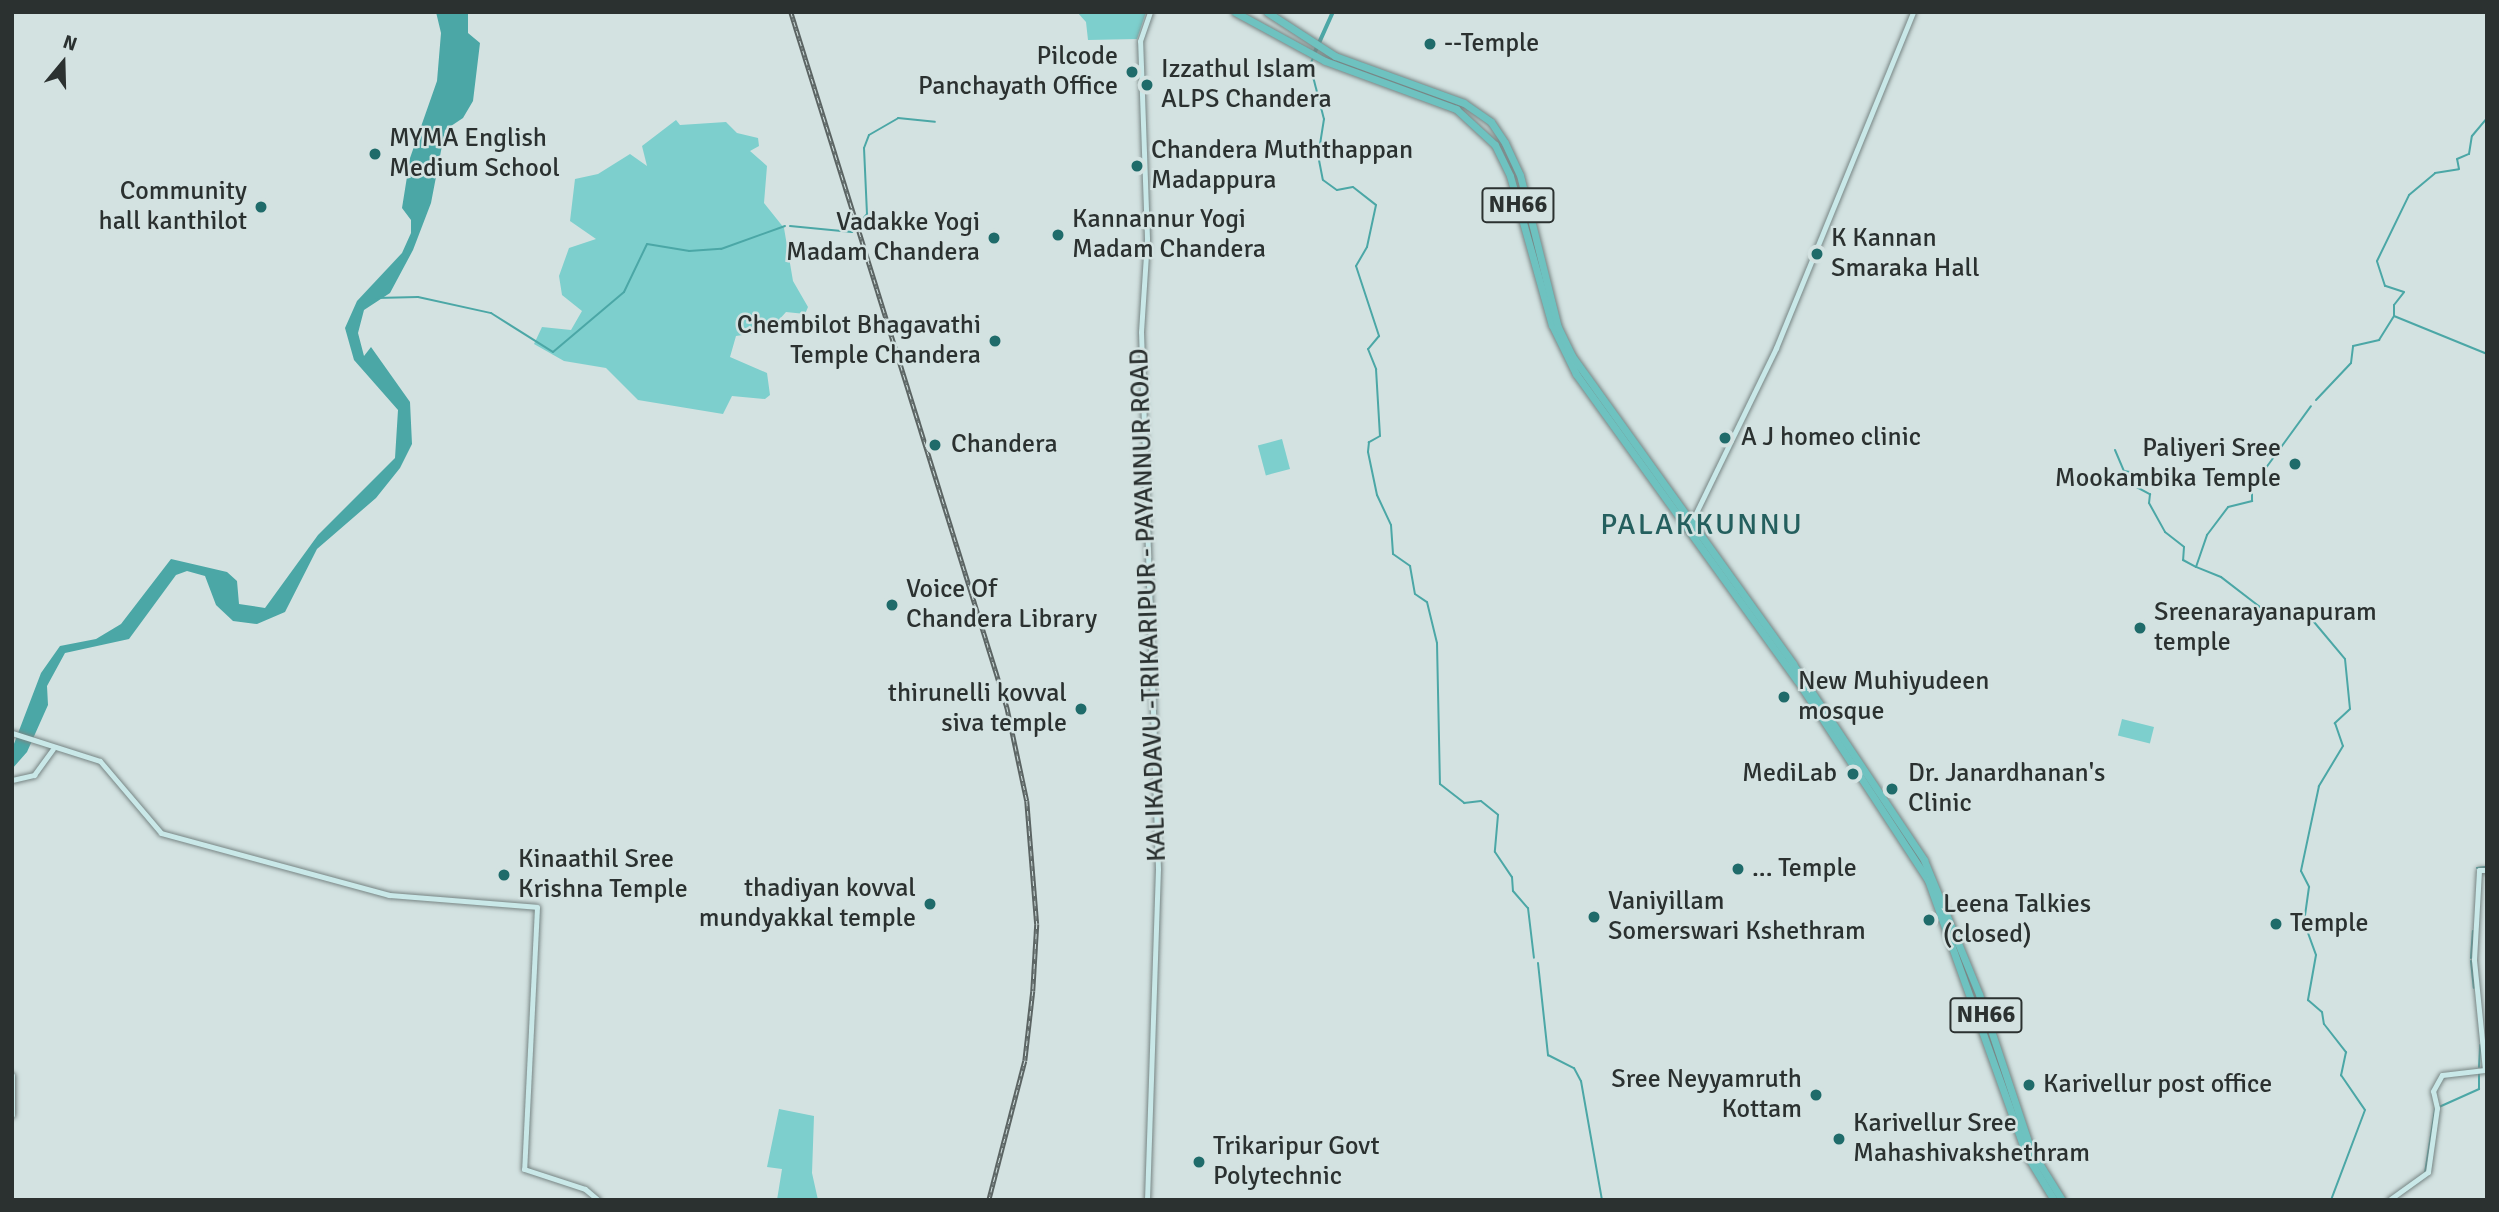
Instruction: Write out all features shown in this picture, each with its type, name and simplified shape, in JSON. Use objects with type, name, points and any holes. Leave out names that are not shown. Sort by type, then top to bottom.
[{"type":"highway","name":"NH66","points":[[1235,12],[1325,61],[1456,109],[1488,135],[1510,176],[1559,344],[1687,519]]},
{"type":"highway","name":"NH66","points":[[1268,12],[1335,56],[1444,93],[1491,122],[1520,175],[1558,327],[1572,356],[1892,817],[1942,897],[2031,1150],[2062,1200]]},
{"type":"highway","name":"NH66","points":[[1903,834],[1928,880],[2026,1154],[2054,1200]]},
{"type":"main road","name":"KALIKADAVU -TRIKARIPUR - PAYANNUR ROAD","points":[[1147,1200],[1158,869],[1141,332],[1147,238],[1140,41],[1150,12]]},
{"type":"main road","points":[[1687,519],[1771,360],[1913,12]]},
{"type":"main road","points":[[12,733],[53,749],[100,761],[161,833],[389,895],[537,907],[524,1169],[584,1189],[598,1200]]},
{"type":"main road","points":[[12,780],[34,775],[53,749]]},
{"type":"main road","points":[[2389,1200],[2428,1172],[2437,1108],[2433,1091],[2442,1075],[2485,1070],[2474,960],[2479,870],[2487,870]]},
{"type":"main road","points":[[12,1075],[16,1104],[12,1115]]},
{"type":"shaded area","points":[[436,12],[468,12],[468,33],[480,43],[473,101],[463,118],[445,130],[431,203],[413,250],[390,293],[364,310],[358,333],[364,356],[371,347],[410,402],[412,444],[400,468],[376,498],[317,549],[285,612],[257,624],[233,621],[216,605],[205,576],[187,571],[176,575],[129,639],[65,653],[47,686],[48,705],[27,752],[12,769],[12,749],[41,673],[60,646],[96,639],[121,624],[171,559],[227,572],[237,581],[239,604],[265,608],[318,535],[395,458],[398,410],[354,360],[345,328],[357,301],[402,253],[411,233],[411,220],[402,208],[410,158],[437,81],[441,33]]},
{"type":"shaded area","points":[[1077,12],[1146,12],[1137,39],[1088,40],[1086,22]]},
{"type":"shaded area","points":[[676,120],[680,125],[726,122],[737,133],[758,138],[759,146],[750,151],[767,166],[764,203],[784,228],[793,281],[808,307],[805,314],[786,312],[769,331],[736,336],[730,357],[767,373],[770,395],[765,399],[732,396],[723,414],[638,400],[606,368],[564,361],[534,344],[542,327],[571,330],[582,311],[562,295],[559,276],[569,248],[596,239],[570,221],[575,179],[598,174],[630,154],[647,166],[642,146]]},
{"type":"shaded area","points":[[1282,439],[1290,469],[1266,475],[1258,445]]},
{"type":"shaded area","points":[[2122,719],[2154,727],[2150,743],[2118,735]]},
{"type":"shaded area","points":[[779,1109],[814,1116],[812,1173],[818,1200],[777,1200],[782,1169],[767,1167]]},
{"type":"waterway","points":[[1315,52],[1333,12]]},
{"type":"waterway","points":[[1313,58],[1310,65],[1324,119],[1318,155],[1323,180],[1337,190],[1353,187],[1376,205],[1367,247],[1356,266],[1379,336],[1368,349],[1376,369],[1380,436],[1369,442],[1368,452],[1377,495],[1391,525],[1393,554],[1410,566],[1415,594],[1427,602],[1437,643],[1440,784],[1464,803],[1481,801],[1498,815],[1495,852],[1512,877],[1513,891],[1528,908],[1534,958]]},
{"type":"waterway","points":[[862,220],[867,214],[864,148],[869,135],[898,118],[935,122]]},
{"type":"waterway","points":[[2316,400],[2351,363],[2353,346],[2379,340],[2394,316],[2394,305],[2404,292],[2385,286],[2377,261],[2409,195],[2435,173],[2459,169],[2457,159],[2469,154],[2472,136],[2487,118]]},
{"type":"waterway","points":[[376,298],[418,297],[491,313],[553,352],[624,292],[647,244],[689,251],[721,249],[785,226]]},
{"type":"waterway","points":[[790,226],[852,232],[856,227]]},
{"type":"waterway","points":[[2394,316],[2487,354]]},
{"type":"waterway","points":[[2276,611],[2260,607],[2221,577],[2196,567],[2207,535],[2228,507],[2252,501],[2252,487],[2311,406]]},
{"type":"waterway","points":[[2115,450],[2124,471],[2130,472],[2129,483],[2150,494],[2149,503],[2165,532],[2184,547],[2183,560],[2196,567]]},
{"type":"waterway","points":[[2279,611],[2309,616],[2345,659],[2350,709],[2335,723],[2343,746],[2319,786],[2301,871],[2309,887],[2304,922],[2316,955],[2308,1000],[2322,1012],[2324,1024],[2346,1052],[2341,1075],[2365,1110],[2331,1200]]},
{"type":"waterway","points":[[2477,868],[2485,867]]},
{"type":"waterway","points":[[2471,958],[2473,931]]},
{"type":"waterway","points":[[2471,961],[2474,988]]},
{"type":"waterway","points":[[1538,963],[1548,1055],[1574,1068],[1581,1081],[1602,1200]]},
{"type":"waterway","points":[[2479,1067],[2480,1045]]},
{"type":"waterway","points":[[2439,1107],[2479,1089],[2479,1073]]},
{"type":"waterway","points":[[2425,1173],[2435,1110]]},
{"type":"railway","points":[[791,12],[1007,707],[1027,801],[1037,924],[1033,991],[1025,1061],[989,1200]]},
{"type":"place","name":"--Temple","points":[[1430,44]]},
{"type":"place","name":"Pilcode Panchayath Office","points":[[1132,72]]},
{"type":"place","name":"Izzathul Islam ALPS Chandera","points":[[1147,85]]},
{"type":"place","name":"MYMA English Medium School","points":[[375,154]]},
{"type":"place","name":"Chandera Muththappan Madappura","points":[[1137,166]]},
{"type":"place","name":"Community hall kanthilot","points":[[261,207]]},
{"type":"place","name":"Kannannur Yogi Madam Chandera","points":[[1058,235]]},
{"type":"place","name":"Vadakke Yogi Madam Chandera","points":[[994,238]]},
{"type":"place","name":"K Kannan Smaraka Hall","points":[[1817,254]]},
{"type":"place","name":"Chembilot Bhagavathi Temple Chandera","points":[[995,341]]},
{"type":"place","name":"A J homeo clinic","points":[[1725,438]]},
{"type":"place","name":"Chandera","points":[[935,445]]},
{"type":"place","name":"Paliyeri Sree Mookambika Temple","points":[[2295,464]]},
{"type":"place","name":"Voice Of Chandera Library","points":[[892,605]]},
{"type":"place","name":"Sreenarayanapuram temple","points":[[2140,628]]},
{"type":"place","name":"New Muhiyudeen mosque","points":[[1784,697]]},
{"type":"place","name":"thirunelli kovval siva temple","points":[[1081,709]]},
{"type":"place","name":"MediLab","points":[[1853,774]]},
{"type":"place","name":"Dr. Janardhanan's Clinic","points":[[1892,789]]},
{"type":"place","name":"... Temple","points":[[1738,869]]},
{"type":"place","name":"Kinaathil Sree Krishna Temple","points":[[504,875]]},
{"type":"place","name":"thadiyan kovval mundyakkal temple","points":[[930,904]]},
{"type":"place","name":"Vaniyillam Somerswari Kshethram","points":[[1594,917]]},
{"type":"place","name":"Leena Talkies (closed)","points":[[1929,920]]},
{"type":"place","name":"Temple","points":[[2276,924]]},
{"type":"place","name":"Karivellur post office","points":[[2029,1085]]},
{"type":"place","name":"Sree Neyyamruth Kottam","points":[[1816,1095]]},
{"type":"place","name":"Karivellur Sree Mahashivakshethram","points":[[1839,1139]]},
{"type":"place","name":"Trikaripur Govt Polytechnic","points":[[1199,1162]]},
{"type":"district","name":"PALAKKUNNU","points":[[1702,525]]}]
